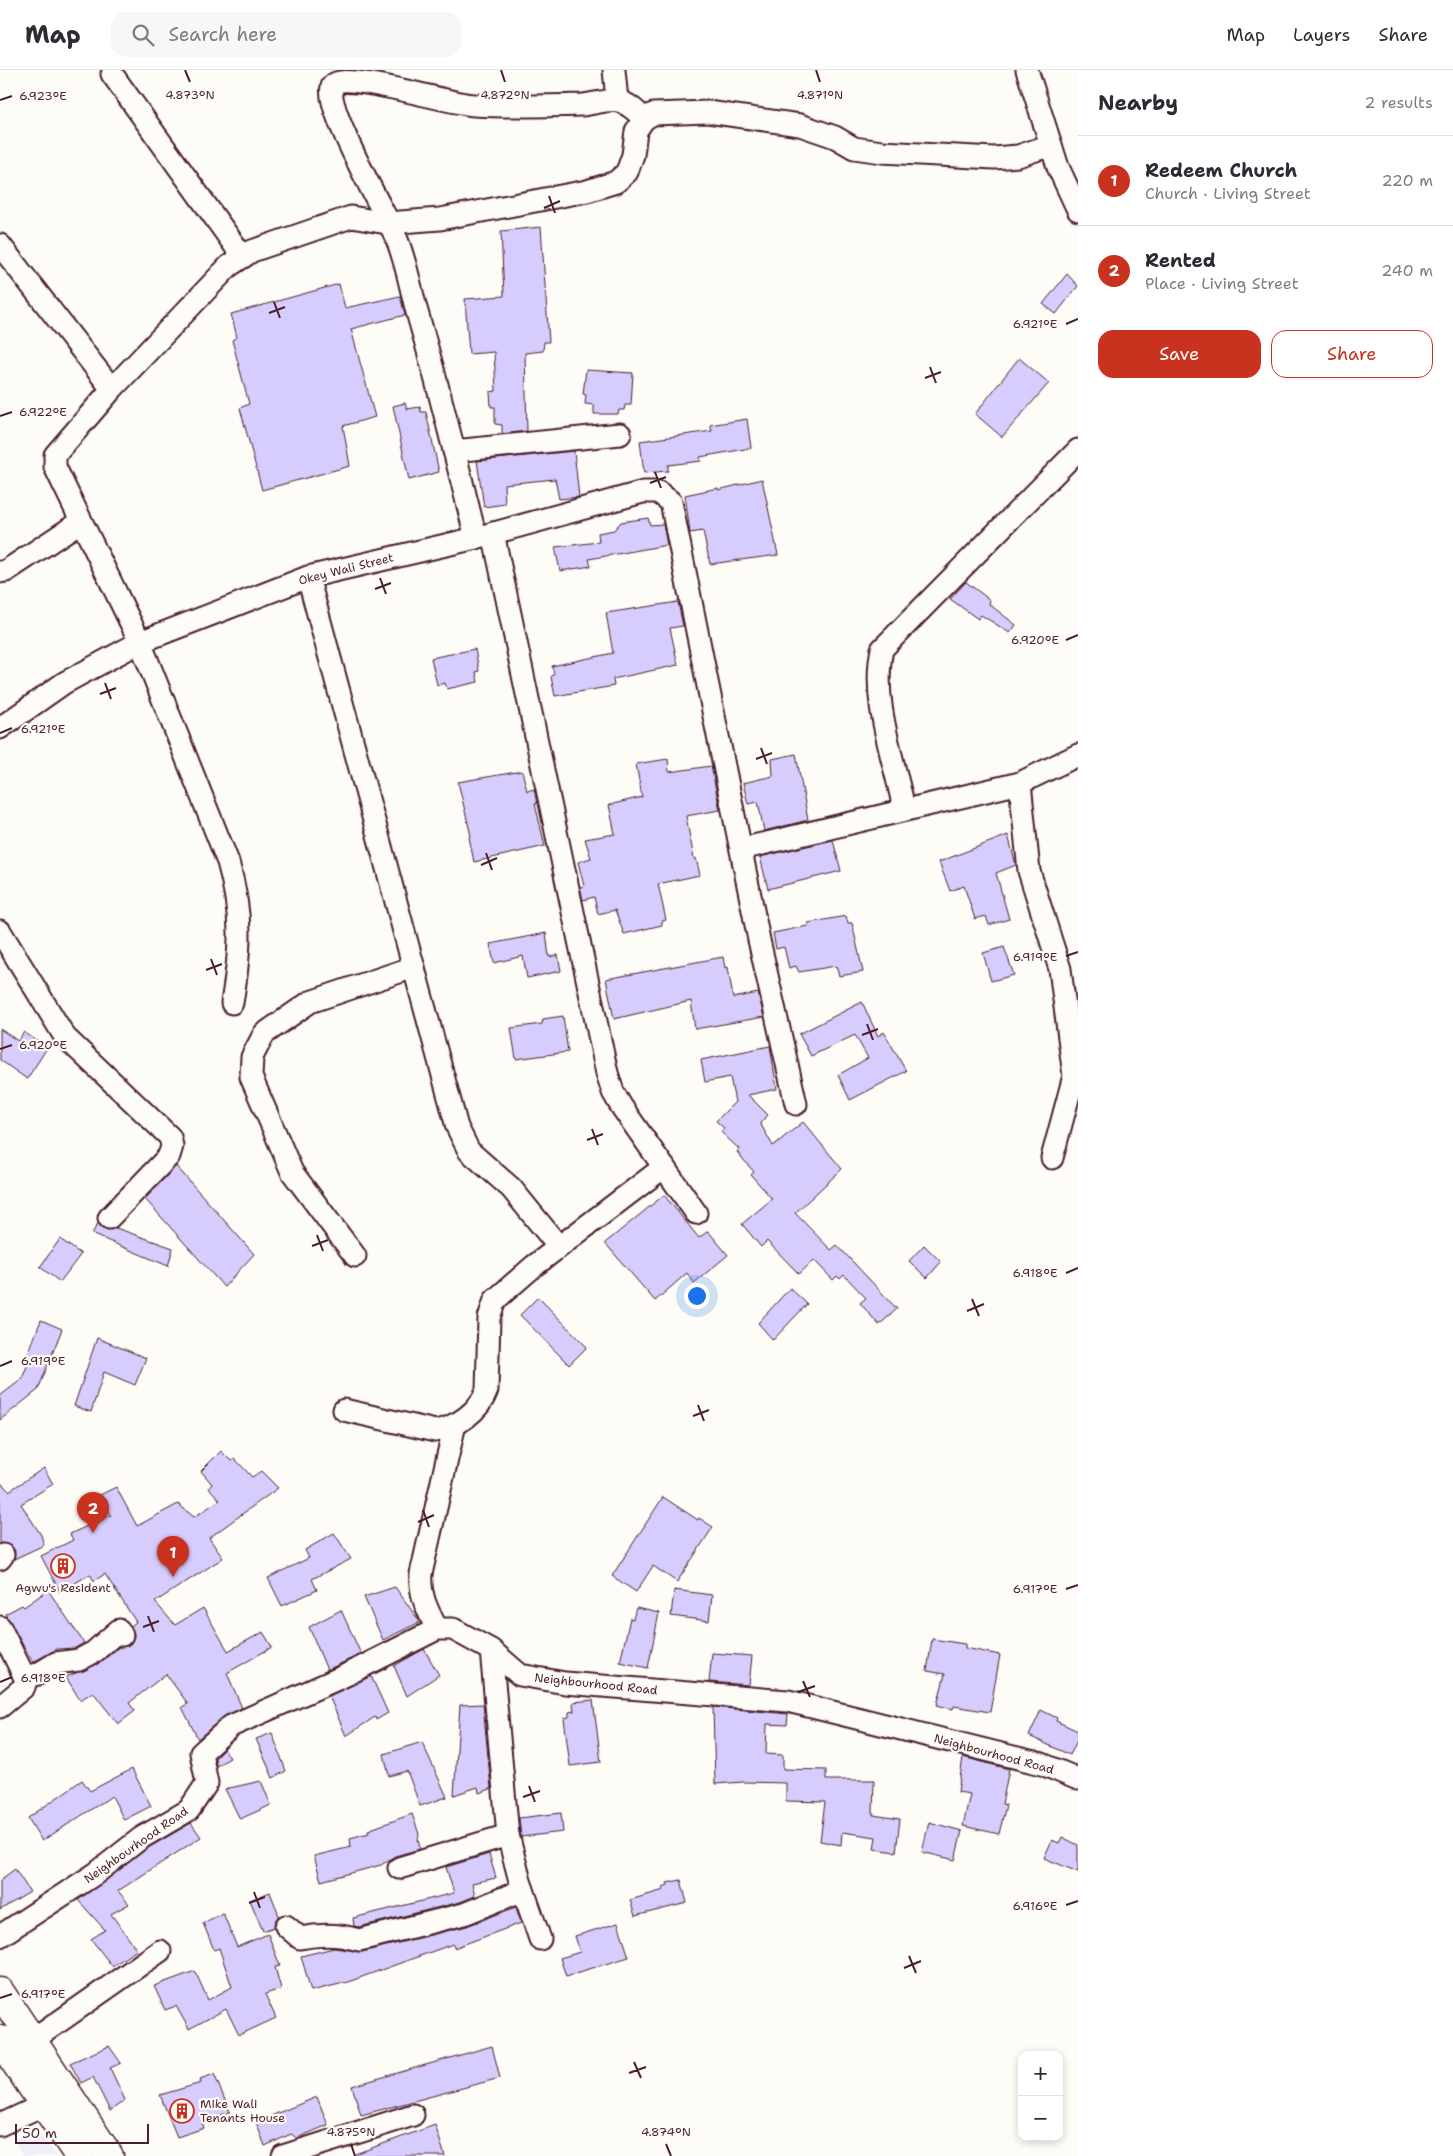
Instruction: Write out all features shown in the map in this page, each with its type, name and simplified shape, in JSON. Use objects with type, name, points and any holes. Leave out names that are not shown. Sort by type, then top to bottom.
[{"type":"main road","points":[[0,1992],[109,2156]]},
{"type":"main road","points":[[0,2040],[79,2156]]},
{"type":"street","points":[[614,70],[617,100]]},
{"type":"street","points":[[1027,70],[1058,167],[1078,210]]},
{"type":"street","points":[[112,74],[243,257]]},
{"type":"street","points":[[644,119],[634,109],[617,100],[595,104],[522,107],[458,104],[362,82],[339,82],[333,85],[331,90],[335,110],[387,223],[395,235],[454,451],[484,535],[607,1073],[617,1099],[696,1213]]},
{"type":"street","points":[[232,1003],[240,957],[236,894],[228,862],[140,642],[80,522],[55,467],[55,455],[112,389],[229,266],[252,251],[351,217],[387,223],[440,219],[587,191],[616,182],[627,172],[633,155],[636,130],[644,119],[653,114],[708,112],[800,126],[835,137],[854,148],[882,152],[994,158],[1018,156],[1051,145]]},
{"type":"street","points":[[0,245],[112,389]]},
{"type":"street","points":[[454,451],[620,434]]},
{"type":"street","points":[[904,809],[883,717],[878,666],[882,649],[1078,450]]},
{"type":"street","name":"Okey Wali Street","points":[[0,728],[64,683],[140,642],[308,577],[484,535],[643,492],[658,492],[671,502],[741,849]]},
{"type":"street","points":[[0,572],[6,571],[80,522]]},
{"type":"street","points":[[308,577],[457,1127],[469,1150],[511,1188],[559,1247]]},
{"type":"street","points":[[796,1104],[741,849],[1020,782],[1078,755]]},
{"type":"street","points":[[1020,782],[1029,872],[1069,969],[1074,1076],[1052,1158]]},
{"type":"street","points":[[0,931],[65,1037],[170,1136],[172,1146],[169,1156],[109,1218]]},
{"type":"street","points":[[355,1256],[292,1172],[251,1077],[252,1057],[264,1034],[310,1002],[414,967]]},
{"type":"street","points":[[344,1410],[435,1430],[455,1424],[484,1399],[487,1390],[489,1318],[495,1300],[559,1247],[664,1167]]},
{"type":"street","points":[[437,1630],[423,1598],[420,1586],[421,1574],[455,1424]]},
{"type":"street","points":[[0,1627],[25,1677],[24,1687],[0,1707]]},
{"type":"street","name":"Neighbourhood Road","points":[[0,1936],[95,1874],[141,1838],[189,1810],[207,1783],[201,1753],[231,1726],[344,1676],[437,1630],[453,1629],[491,1650],[520,1675],[565,1682],[788,1701],[1042,1764],[1078,1779]]},
{"type":"street","points":[[25,1677],[38,1674],[56,1663],[79,1660],[94,1652],[118,1630],[122,1635]]},
{"type":"street","points":[[491,1650],[508,1835],[523,1890],[540,1939]]},
{"type":"street","points":[[399,1868],[508,1835]]},
{"type":"street","points":[[286,1926],[300,1938],[316,1935],[345,1936],[359,1940],[464,1914],[523,1890]]},
{"type":"street","points":[[33,2040],[160,1951]]},
{"type":"street","points":[[0,2125],[45,2104]]},
{"type":"street","points":[[283,2156],[413,2115]]},
{"type":"shaded area","points":[[38,2130],[56,2156],[23,2156],[13,2139]]},
{"type":"building","points":[[541,227],[549,342],[544,342],[543,351],[525,353],[527,431],[502,434],[502,425],[495,424],[495,407],[491,407],[490,392],[496,391],[494,352],[469,354],[465,299],[504,296],[501,231]]},
{"type":"building","points":[[1067,274],[1078,286],[1056,314],[1043,304]]},
{"type":"building","points":[[339,284],[345,308],[400,296],[405,315],[351,329],[375,417],[343,426],[350,466],[262,490],[240,408],[249,404],[232,340],[237,337],[231,314]]},
{"type":"building","points":[[1019,358],[1049,383],[1002,437],[975,414]]},
{"type":"building","points":[[586,370],[633,373],[631,405],[625,405],[624,410],[619,410],[618,414],[594,414],[594,405],[585,404],[586,395],[583,394]]},
{"type":"building","points":[[405,403],[407,409],[420,407],[421,412],[426,412],[439,472],[409,480],[393,406]]},
{"type":"building","points":[[747,419],[751,448],[700,457],[701,461],[668,465],[668,471],[644,473],[640,441],[712,431],[710,425]]},
{"type":"building","points":[[574,451],[579,497],[559,499],[555,479],[504,484],[505,504],[484,507],[477,461]]},
{"type":"building","points":[[762,479],[778,555],[710,564],[703,531],[690,533],[685,495],[718,488],[718,490]]},
{"type":"building","points":[[648,518],[650,525],[663,524],[667,545],[589,559],[591,566],[560,571],[555,547],[599,542],[598,533],[614,530],[621,522]]},
{"type":"building","points":[[966,582],[990,600],[989,604],[1016,625],[1010,633],[981,615],[978,619],[950,599]]},
{"type":"building","points":[[678,602],[683,626],[670,628],[678,665],[613,679],[614,686],[555,696],[551,677],[554,674],[552,666],[613,653],[606,613]]},
{"type":"building","points":[[475,649],[479,671],[476,672],[478,682],[447,689],[445,683],[437,685],[431,658]]},
{"type":"building","points":[[796,754],[808,820],[764,831],[758,802],[748,804],[743,783],[773,776],[772,759]]},
{"type":"building","points":[[668,759],[669,772],[711,766],[720,810],[686,816],[694,859],[696,858],[700,875],[658,884],[666,920],[662,921],[662,925],[624,934],[615,910],[598,914],[594,897],[583,900],[580,887],[584,886],[578,862],[591,858],[585,839],[615,834],[609,805],[642,797],[636,764]]},
{"type":"building","points":[[522,771],[527,791],[534,789],[537,804],[535,804],[545,846],[474,862],[469,837],[471,836],[458,782]]},
{"type":"building","points":[[1008,835],[1016,865],[996,873],[1009,919],[989,925],[986,916],[975,919],[964,886],[950,891],[939,862]]},
{"type":"building","points":[[833,840],[841,871],[768,889],[760,857]]},
{"type":"building","points":[[846,916],[848,923],[852,923],[863,972],[839,976],[836,966],[799,972],[796,966],[789,968],[784,947],[776,949],[773,933],[808,926],[808,923]]},
{"type":"building","points":[[546,933],[549,957],[558,955],[561,971],[527,978],[523,956],[494,963],[490,944]]},
{"type":"building","points":[[1004,947],[1014,975],[991,981],[983,953]]},
{"type":"building","points":[[723,957],[725,968],[728,967],[733,998],[758,993],[764,1017],[695,1029],[691,1001],[614,1019],[606,979]]},
{"type":"building","points":[[862,1002],[878,1036],[884,1032],[906,1071],[850,1100],[838,1075],[868,1058],[855,1035],[811,1056],[799,1034]]},
{"type":"building","points":[[563,1016],[568,1052],[516,1059],[511,1028],[542,1024],[543,1019]]},
{"type":"building","points":[[0,1029],[18,1041],[24,1032],[47,1048],[27,1079],[0,1060]]},
{"type":"building","points":[[770,1046],[777,1089],[748,1095],[768,1115],[760,1123],[773,1146],[803,1122],[842,1169],[795,1213],[831,1250],[837,1245],[897,1309],[879,1325],[860,1303],[866,1298],[844,1275],[840,1279],[837,1276],[833,1280],[814,1260],[799,1274],[767,1241],[761,1247],[742,1224],[772,1199],[751,1175],[754,1172],[737,1152],[739,1149],[721,1132],[724,1128],[716,1121],[735,1102],[730,1077],[705,1082],[701,1060]]},
{"type":"building","points":[[176,1166],[254,1254],[224,1287],[145,1199]]},
{"type":"building","points":[[664,1195],[699,1238],[708,1231],[728,1255],[694,1283],[687,1273],[655,1301],[605,1243]]},
{"type":"building","points":[[98,1223],[106,1230],[116,1228],[173,1248],[168,1266],[92,1234]]},
{"type":"building","points":[[60,1239],[81,1254],[60,1282],[40,1267]]},
{"type":"building","points":[[924,1245],[941,1262],[927,1278],[909,1261]]},
{"type":"building","points":[[790,1288],[807,1304],[773,1340],[758,1323]]},
{"type":"building","points":[[538,1297],[587,1347],[569,1365],[520,1315]]},
{"type":"building","points":[[41,1320],[62,1329],[38,1390],[0,1420],[0,1396],[22,1379],[30,1358],[27,1356]]},
{"type":"building","points":[[97,1338],[146,1358],[135,1385],[104,1372],[91,1412],[74,1406]]},
{"type":"building","points":[[221,1451],[231,1461],[235,1459],[252,1477],[261,1471],[278,1488],[209,1538],[223,1558],[155,1602],[175,1625],[203,1608],[228,1651],[263,1632],[272,1647],[227,1673],[242,1708],[223,1717],[198,1739],[182,1707],[188,1704],[166,1674],[129,1703],[135,1711],[118,1724],[93,1692],[80,1700],[66,1677],[100,1663],[119,1647],[129,1645],[134,1635],[131,1626],[136,1622],[105,1574],[94,1581],[90,1574],[60,1592],[41,1556],[73,1540],[70,1534],[111,1515],[100,1495],[116,1487],[137,1526],[178,1504],[194,1517],[220,1500],[209,1488],[212,1484],[201,1471]]},
{"type":"building","points":[[44,1468],[53,1484],[21,1504],[41,1535],[44,1545],[14,1559],[15,1551],[11,1545],[0,1543],[0,1482],[9,1491]]},
{"type":"building","points":[[663,1497],[698,1520],[699,1518],[713,1527],[677,1582],[653,1566],[636,1592],[612,1576]]},
{"type":"building","points":[[334,1533],[351,1559],[312,1579],[317,1590],[282,1606],[268,1578],[309,1558],[305,1550]]},
{"type":"building","points":[[395,1587],[420,1622],[383,1640],[364,1597]]},
{"type":"building","points":[[48,1590],[84,1643],[75,1648],[57,1649],[33,1662],[5,1614],[22,1605],[24,1607]]},
{"type":"building","points":[[674,1590],[712,1595],[709,1621],[671,1616]]},
{"type":"building","points":[[636,1608],[659,1613],[648,1668],[620,1662],[630,1618],[633,1619]]},
{"type":"building","points":[[341,1610],[361,1654],[327,1670],[309,1627]]},
{"type":"building","points":[[932,1639],[965,1644],[965,1648],[1000,1655],[990,1712],[954,1706],[953,1709],[937,1705],[945,1674],[927,1671]]},
{"type":"building","points":[[424,1649],[439,1675],[407,1696],[394,1666]]},
{"type":"building","points":[[712,1653],[752,1656],[749,1685],[709,1682]]},
{"type":"building","points":[[371,1676],[388,1713],[376,1720],[375,1717],[346,1736],[329,1696]]},
{"type":"building","points":[[593,1700],[601,1762],[570,1766],[564,1718],[569,1717],[569,1712],[574,1711],[573,1702]]},
{"type":"building","points":[[483,1704],[491,1789],[479,1793],[478,1787],[454,1795],[460,1705]]},
{"type":"building","points":[[713,1707],[788,1714],[787,1725],[767,1724],[766,1754],[783,1755],[783,1769],[826,1770],[826,1780],[874,1780],[873,1815],[900,1819],[896,1852],[874,1849],[876,1837],[842,1832],[841,1845],[820,1841],[825,1802],[786,1801],[786,1783],[743,1782],[715,1784]]},
{"type":"building","points":[[1041,1710],[1057,1718],[1056,1721],[1078,1731],[1078,1739],[1070,1755],[1029,1736]]},
{"type":"building","points":[[272,1733],[286,1771],[273,1778],[256,1739]]},
{"type":"building","points":[[422,1742],[447,1797],[420,1806],[407,1771],[389,1776],[384,1754]]},
{"type":"building","points":[[224,1749],[230,1758],[216,1766],[215,1758]]},
{"type":"building","points":[[963,1757],[1009,1769],[1002,1804],[1006,1805],[999,1834],[963,1826],[970,1794],[958,1792]]},
{"type":"building","points":[[132,1769],[151,1806],[124,1820],[112,1796],[42,1841],[28,1818],[82,1780],[90,1791]]},
{"type":"building","points":[[261,1781],[271,1805],[240,1819],[225,1789]]},
{"type":"building","points":[[561,1813],[563,1832],[521,1837],[519,1818]]},
{"type":"building","points":[[412,1814],[419,1834],[420,1849],[395,1856],[381,1865],[321,1881],[314,1856],[351,1847],[350,1838],[369,1833],[368,1830]]},
{"type":"building","points":[[929,1822],[962,1831],[955,1860],[922,1852]]},
{"type":"building","points":[[191,1823],[201,1837],[118,1891],[129,1904],[111,1914],[137,1950],[112,1966],[91,1939],[105,1930],[78,1900],[148,1848]]},
{"type":"building","points":[[1062,1837],[1078,1845],[1078,1872],[1044,1858],[1052,1840],[1059,1843]]},
{"type":"building","points":[[489,1854],[496,1878],[472,1883],[475,1896],[460,1902],[359,1927],[354,1926],[353,1918],[454,1893],[446,1867]]},
{"type":"building","points":[[15,1869],[30,1892],[0,1910],[0,1880]]},
{"type":"building","points":[[681,1880],[687,1903],[635,1916],[630,1900],[664,1890],[663,1887],[668,1885],[667,1883]]},
{"type":"building","points":[[270,1892],[279,1916],[274,1927],[263,1931],[250,1900]]},
{"type":"building","points":[[516,1907],[521,1923],[454,1948],[453,1944],[348,1982],[311,1991],[301,1956],[334,1948],[362,1952],[467,1926]]},
{"type":"building","points":[[223,1913],[237,1947],[268,1934],[280,1966],[275,1967],[281,1989],[265,1994],[276,2018],[239,2035],[226,2009],[189,2029],[176,2006],[165,2010],[154,1986],[195,1971],[208,2000],[232,1987],[219,1948],[214,1950],[203,1923]]},
{"type":"building","points":[[618,1923],[629,1957],[566,1976],[560,1958],[580,1952],[575,1936]]},
{"type":"building","points":[[109,2046],[121,2063],[110,2068],[125,2100],[110,2111],[93,2077],[81,2083],[70,2063]]},
{"type":"building","points":[[492,2046],[500,2078],[361,2115],[352,2086]]},
{"type":"building","points":[[214,2074],[230,2112],[202,2122],[204,2128],[177,2137],[160,2095],[201,2083],[200,2079]]},
{"type":"building","points":[[317,2097],[328,2125],[297,2138],[291,2134],[265,2146],[256,2122]]},
{"type":"building","points":[[435,2125],[445,2156],[355,2156],[355,2154]]},
{"type":"place","name":"Rented","points":[[93,1533]]},
{"type":"place","name":"Agwu's Resident","points":[[63,1566]]},
{"type":"place","name":"Redeem Church","points":[[173,1577]]},
{"type":"place","name":"Mike Wali Tenants House","points":[[182,2111]]}]
